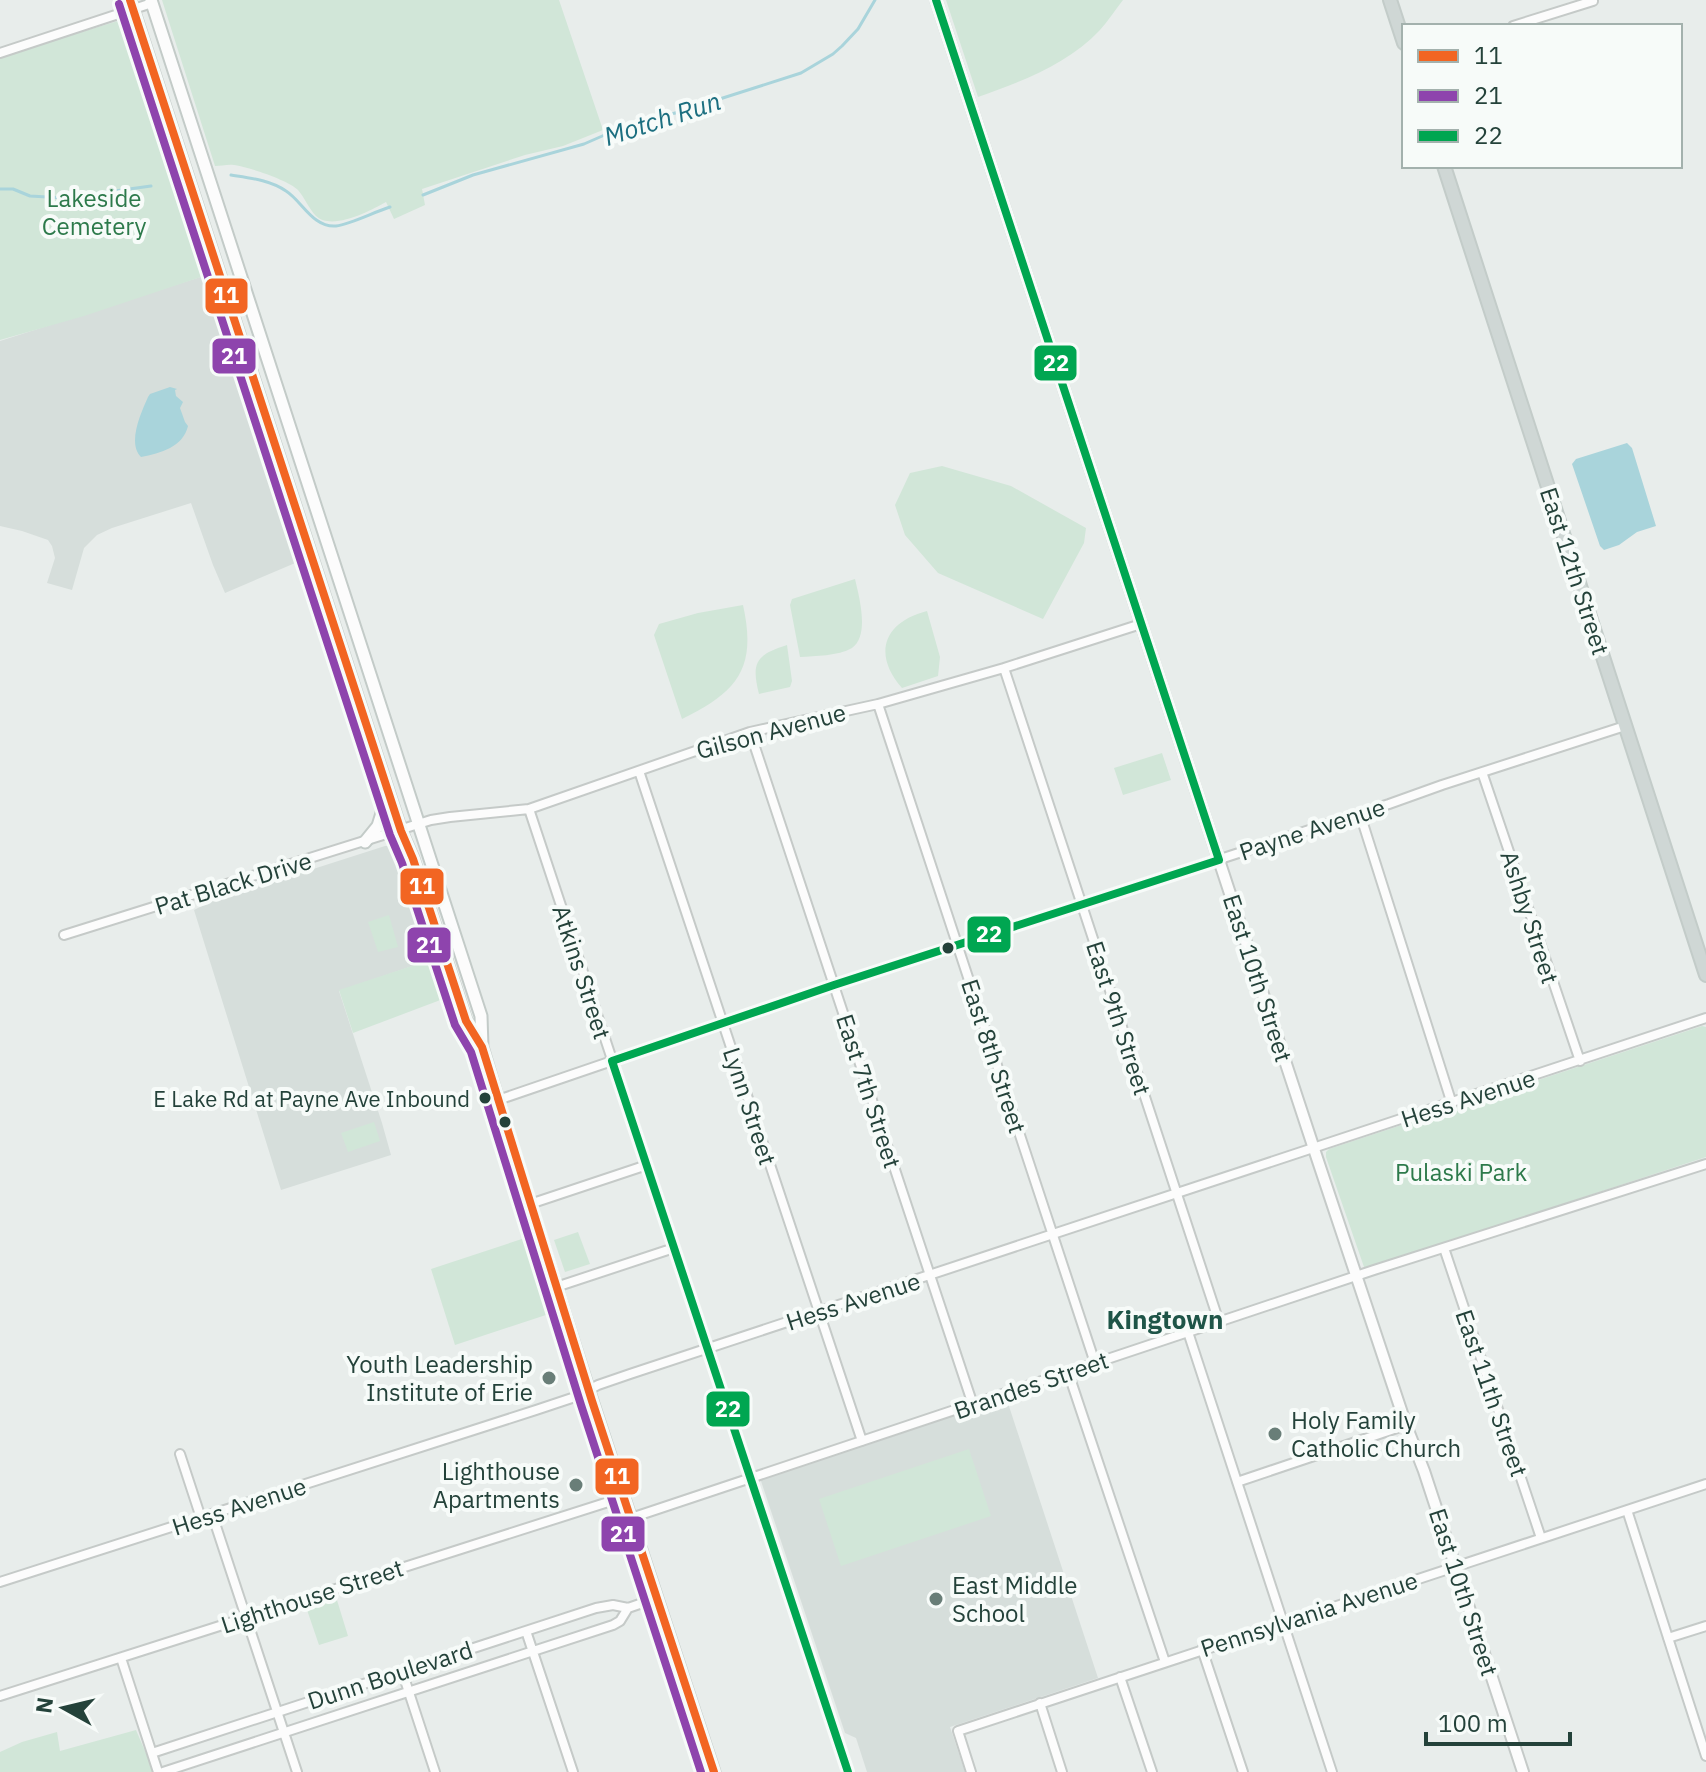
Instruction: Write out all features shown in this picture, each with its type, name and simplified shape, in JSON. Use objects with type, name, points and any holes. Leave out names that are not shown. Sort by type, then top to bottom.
[{"type":"main road","points":[[1390,0],[1402,37]]},
{"type":"main road","points":[[152,2],[481,1016],[482,1047]]},
{"type":"main road","points":[[132,5],[388,793],[466,1021],[482,1047],[556,1287],[714,1772]]},
{"type":"main road","name":"East 12th Street","points":[[1445,168],[1706,975]]},
{"type":"main road","points":[[365,842],[378,826],[388,793]]},
{"type":"street","name":"East 10th Street","points":[[936,0],[1314,1149],[1523,1772]]},
{"type":"street","points":[[1519,24],[1593,1]]},
{"type":"street","points":[[0,53],[132,5],[152,2]]},
{"type":"street","name":"Gilson Avenue","points":[[401,831],[450,817],[529,809],[750,732],[878,704],[1141,624]]},
{"type":"street","name":"East 9th Street","points":[[1004,668],[1219,1322]]},
{"type":"street","name":"East 8th Street","points":[[878,704],[1095,1363]]},
{"type":"street","name":"Payne Avenue","points":[[498,1100],[834,985],[1625,726]]},
{"type":"street","name":"East 7th Street","points":[[750,732],[973,1405]]},
{"type":"street","name":"Lynn Street","points":[[639,771],[862,1441]]},
{"type":"street","name":"Ashby Street","points":[[1482,772],[1580,1061]]},
{"type":"street","name":"Atkins Street","points":[[529,809],[844,1771]]},
{"type":"street","points":[[1360,814],[1452,1104]]},
{"type":"street","name":"Pat Black Drive","points":[[64,935],[401,831]]},
{"type":"street","name":"Hess Avenue","points":[[0,1582],[564,1401],[598,1385],[1706,1018]]},
{"type":"street","name":"Brandes Street","points":[[631,1518],[1358,1276],[1706,1164]]},
{"type":"street","points":[[530,1204],[647,1165]]},
{"type":"street","points":[[556,1287],[674,1248]]},
{"type":"street","name":"East 11th Street","points":[[1444,1248],[1541,1538]]},
{"type":"street","points":[[1188,1332],[1332,1772]]},
{"type":"street","points":[[1068,1372],[1165,1662]]},
{"type":"street","points":[[1237,1482],[1406,1425]]},
{"type":"street","points":[[180,1454],[201,1518]]},
{"type":"street","name":"Pennsylvania Avenue","points":[[971,1772],[958,1731],[1706,1484]]},
{"type":"street","name":"Lighthouse Street","points":[[0,1696],[624,1497]]},
{"type":"street","points":[[1627,1510],[1706,1756]]},
{"type":"street","points":[[212,1514],[297,1772]]},
{"type":"street","name":"Dunn Boulevard","points":[[152,1753],[605,1605],[628,1608],[657,1598]]},
{"type":"street","name":"Dunn Boulevard","points":[[161,1772],[613,1625],[628,1608]]},
{"type":"street","points":[[1668,1638],[1706,1626]]},
{"type":"street","points":[[526,1631],[573,1772]]},
{"type":"street","points":[[1202,1649],[1243,1772]]},
{"type":"street","points":[[121,1658],[161,1772]]},
{"type":"street","points":[[402,1671],[435,1772]]},
{"type":"street","points":[[1120,1677],[1152,1772]]},
{"type":"street","points":[[1040,1703],[1062,1772]]},
{"type":"shaded area","points":[[213,273],[307,558],[225,593],[191,503],[97,535],[84,548],[72,590],[47,583],[55,558],[48,540],[0,526],[0,341]]},
{"type":"shaded area","points":[[385,846],[401,850],[404,854],[439,957],[339,991],[391,1155],[281,1190],[194,910],[210,902]]},
{"type":"shaded area","name":"East Middle School","points":[[1006,1397],[1098,1678],[950,1727],[965,1772],[867,1772],[856,1738],[845,1733],[761,1481]]},
{"type":"green space","points":[[162,0],[559,0],[603,130],[563,146],[525,155],[422,189],[425,205],[394,219],[386,202],[341,221],[323,220],[316,216],[298,190],[286,182],[240,166],[215,166]]},
{"type":"green space","points":[[946,0],[1123,0],[1100,30],[1073,53],[1027,78],[978,97]]},
{"type":"green space","name":"Lakeside Cemetery","points":[[121,20],[132,22],[139,40],[213,273],[0,340],[0,57]]},
{"type":"green space","points":[[942,466],[1011,486],[1086,528],[1084,543],[1043,619],[938,573],[905,535],[895,505],[910,473]]},
{"type":"green space","points":[[855,579],[862,615],[861,635],[857,642],[840,653],[800,657],[790,605],[792,599]]},
{"type":"green space","points":[[743,605],[747,646],[739,676],[717,699],[682,719],[654,635],[659,624]]},
{"type":"green space","points":[[927,611],[940,657],[938,676],[902,688],[887,663],[887,641],[901,623]]},
{"type":"green space","points":[[787,645],[792,681],[790,687],[759,694],[758,661],[768,652]]},
{"type":"green space","points":[[1162,753],[1171,780],[1123,795],[1114,768]]},
{"type":"green space","points":[[389,915],[398,947],[378,952],[368,922]]},
{"type":"green space","points":[[439,957],[451,996],[353,1033],[339,990]]},
{"type":"green space","name":"Pulaski Park","points":[[1706,1027],[1706,1157],[1364,1267],[1326,1157],[1329,1149]]},
{"type":"green space","points":[[374,1122],[380,1141],[348,1152],[341,1133]]},
{"type":"green space","points":[[578,1232],[590,1264],[565,1272],[554,1240]]},
{"type":"green space","points":[[531,1236],[555,1312],[455,1345],[431,1269]]},
{"type":"green space","points":[[969,1449],[991,1516],[841,1566],[819,1499]]},
{"type":"green space","points":[[336,1597],[348,1636],[319,1645],[306,1607]]},
{"type":"green space","points":[[136,1730],[154,1772],[0,1772],[0,1752],[22,1742],[57,1732],[60,1751]]},
{"type":"water","points":[[170,387],[177,389],[176,396],[183,402],[180,408],[188,426],[181,439],[170,448],[141,457],[135,436],[145,404],[150,394]]},
{"type":"water","points":[[1627,443],[1632,448],[1656,526],[1637,532],[1619,545],[1604,550],[1572,464],[1576,459]]},
{"type":"waterway","name":"Motch Run","points":[[423,195],[473,175],[584,144],[616,130],[801,73],[842,46],[858,29],[875,0]]},
{"type":"waterway","name":"Motch Run","points":[[231,175],[280,187],[314,218],[328,225],[349,223],[390,207]]},
{"type":"waterway","name":"Motch Run","points":[[0,189],[13,189],[30,196],[64,198],[151,186]]},
{"type":"transit line","name":"11","points":[[130,0],[401,831],[466,1021],[482,1047],[592,1401],[714,1772]]},
{"type":"transit line","name":"22","points":[[848,1772],[612,1061],[1219,860],[936,0]]},
{"type":"transit line","name":"21","points":[[119,4],[390,835],[455,1025],[471,1052],[581,1405],[701,1772]]},
{"type":"place","name":"E Lake Rd at Payne Ave Inbound","points":[[485,1098]]},
{"type":"place","name":"Youth Leadership Institute of Erie","points":[[549,1378]]},
{"type":"place","name":"Holy Family Catholic Church","points":[[1275,1434]]},
{"type":"place","name":"Lighthouse Apartments","points":[[576,1485]]},
{"type":"place","name":"East Middle School","points":[[936,1599]]},
{"type":"district","name":"Kingtown","points":[[1165,1319]]}]
